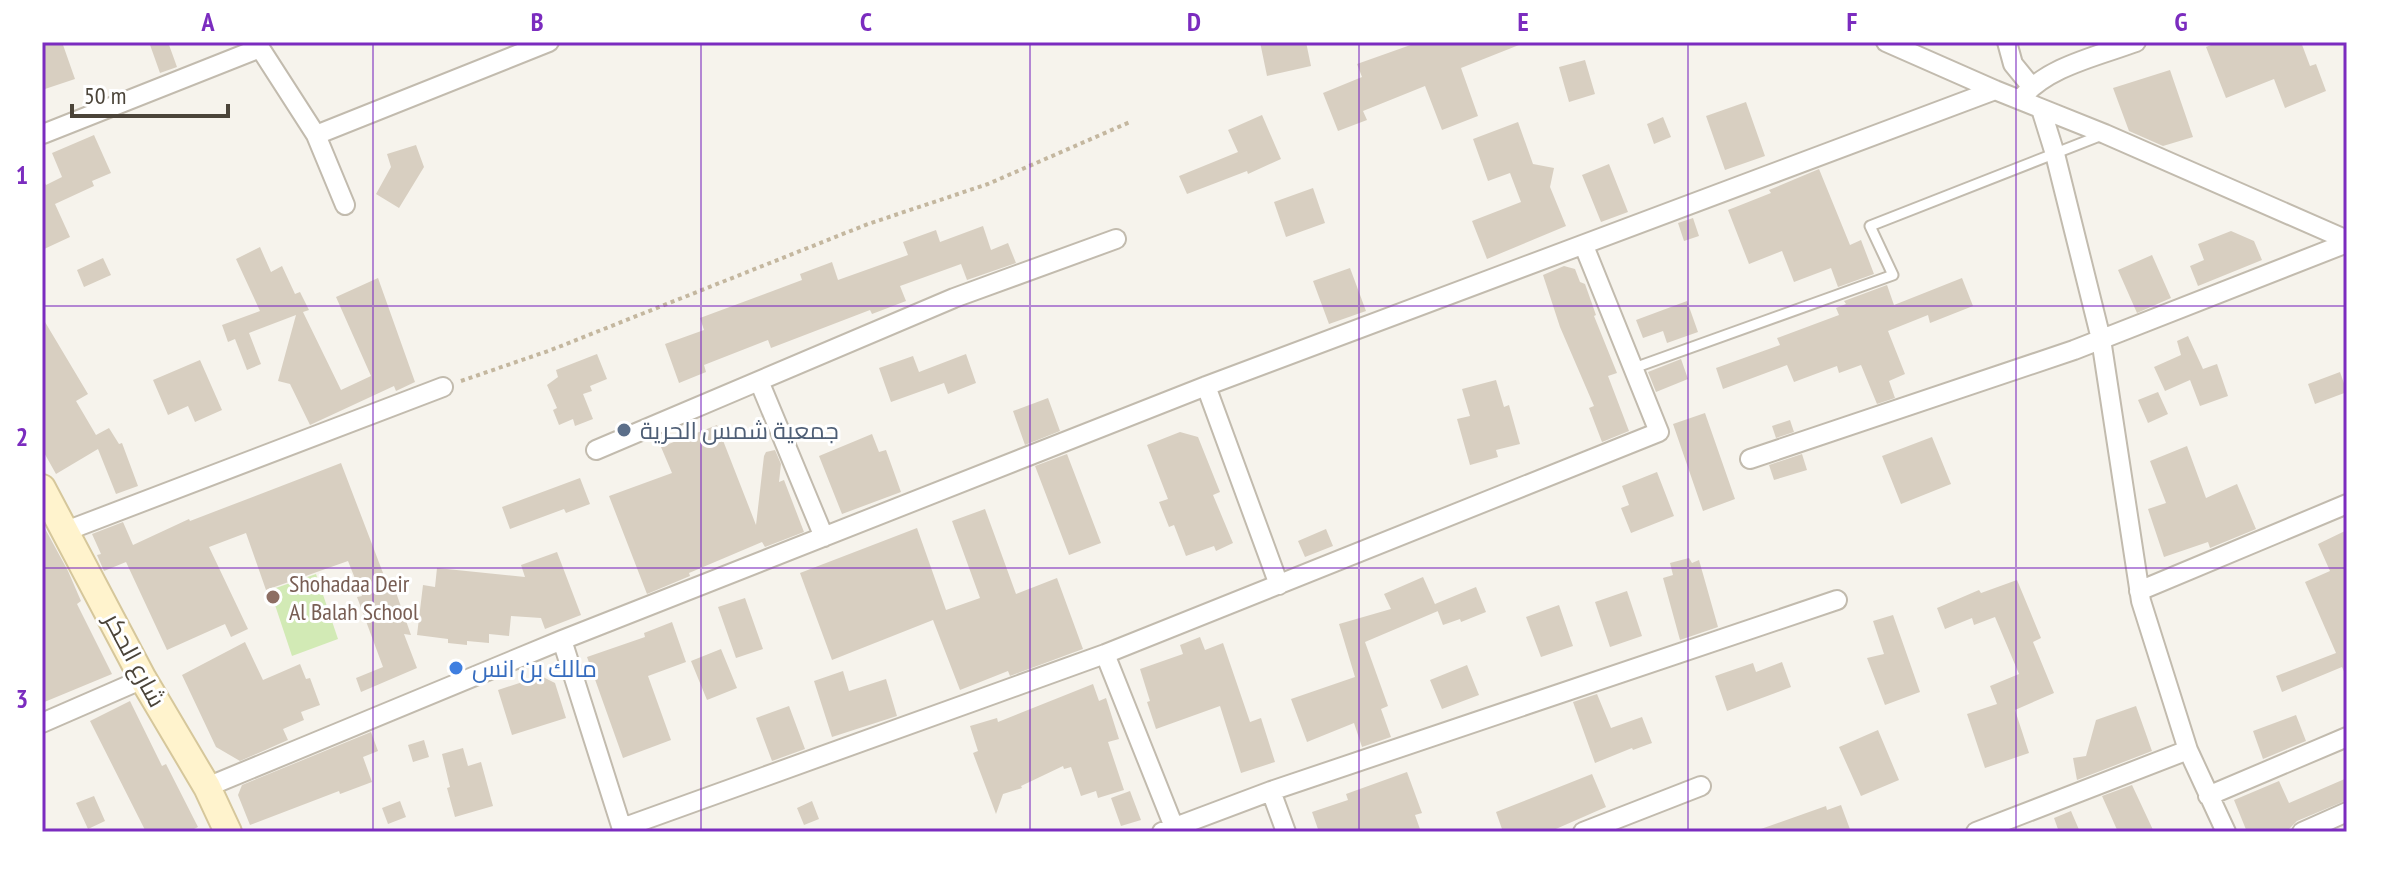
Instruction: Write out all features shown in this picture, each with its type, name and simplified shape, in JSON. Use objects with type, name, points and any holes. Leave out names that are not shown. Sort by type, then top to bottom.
[{"type":"street","points":[[316,135],[549,42]]},
{"type":"street","points":[[1886,42],[1995,90],[2025,93],[2070,66],[2136,42]]},
{"type":"street","points":[[2007,42],[2025,93],[2041,109],[2105,134],[2347,242]]},
{"type":"street","points":[[43,134],[260,48],[316,135],[345,205]]},
{"type":"street","points":[[207,787],[562,640],[1206,386],[1995,90]]},
{"type":"street","points":[[2041,109],[2101,339],[2139,591],[2188,750],[2226,832]]},
{"type":"street","points":[[596,450],[954,298],[1116,239]]},
{"type":"street","points":[[1750,459],[2101,339],[2347,242]]},
{"type":"street","points":[[562,640],[622,830],[1105,654],[1659,432],[1584,246]]},
{"type":"street","points":[[759,381],[824,537]]},
{"type":"street","points":[[1206,386],[1279,585]]},
{"type":"street","points":[[66,531],[443,387]]},
{"type":"street","name":"شارع الحكر","points":[[42,488],[143,679],[207,787],[221,830]]},
{"type":"street","points":[[2139,591],[2347,504]]},
{"type":"street","points":[[1105,654],[1168,830],[1271,791],[1837,600]]},
{"type":"street","points":[[42,723],[143,679]]},
{"type":"street","points":[[2208,796],[2347,737]]},
{"type":"street","points":[[1978,832],[2188,750]]},
{"type":"street","points":[[1583,832],[1701,786]]},
{"type":"street","points":[[1271,791],[1286,832]]},
{"type":"street","points":[[2302,832],[2347,812]]},
{"type":"lane","points":[[1634,368],[1893,275],[1870,226],[2105,134]]},
{"type":"path","points":[[443,387],[551,350],[868,224],[988,184],[1130,122]]},
{"type":"green space","points":[[316,574],[338,639],[292,656],[270,590]]},
{"type":"building","points":[[42,42],[62,42],[75,79],[42,90]]},
{"type":"building","points":[[149,42],[168,42],[177,67],[160,73]]},
{"type":"building","points":[[1260,42],[1306,42],[1311,66],[1267,76]]},
{"type":"building","points":[[1419,42],[1524,43],[1461,68],[1478,116],[1442,130],[1425,86],[1363,111],[1367,120],[1338,131],[1323,93],[1362,77],[1357,64]]},
{"type":"building","points":[[2218,42],[2301,42],[2310,66],[2316,64],[2326,91],[2285,108],[2274,79],[2226,98],[2206,47]]},
{"type":"building","points":[[1585,60],[1595,94],[1569,102],[1559,67]]},
{"type":"building","points":[[2170,70],[2193,137],[2163,146],[2129,131],[2113,88]]},
{"type":"building","points":[[1746,102],[1765,156],[1725,170],[1706,116]]},
{"type":"building","points":[[1262,115],[1281,159],[1248,174],[1247,171],[1187,194],[1179,176],[1238,152],[1228,130]]},
{"type":"building","points":[[1663,117],[1671,137],[1654,144],[1647,124]]},
{"type":"building","points":[[1518,122],[1533,164],[1554,168],[1550,187],[1566,226],[1487,259],[1472,221],[1521,202],[1510,173],[1488,181],[1473,139]]},
{"type":"building","points":[[94,135],[111,173],[92,181],[94,186],[55,204],[70,237],[42,250],[42,177],[46,185],[62,177],[52,153]]},
{"type":"building","points":[[416,145],[424,167],[399,208],[376,194],[391,167],[387,154]]},
{"type":"building","points":[[1609,164],[1628,212],[1601,222],[1582,175]]},
{"type":"building","points":[[1819,169],[1850,245],[1861,240],[1874,274],[1838,287],[1831,268],[1794,282],[1782,251],[1749,264],[1728,210]]},
{"type":"building","points":[[1313,188],[1325,223],[1286,237],[1274,202]]},
{"type":"building","points":[[1693,218],[1699,236],[1684,241],[1678,223]]},
{"type":"building","points":[[983,226],[991,250],[1008,243],[1016,263],[967,280],[961,264],[900,286],[906,301],[872,314],[870,310],[771,348],[768,340],[704,365],[706,372],[679,383],[665,344],[704,330],[700,318],[802,280],[800,274],[832,262],[838,280],[908,255],[903,242],[936,230],[940,242]]},
{"type":"building","points":[[2231,231],[2254,241],[2262,260],[2198,286],[2190,266],[2204,260],[2198,244]]},
{"type":"building","points":[[260,247],[271,272],[282,266],[295,294],[300,292],[309,310],[303,312],[341,390],[371,376],[336,297],[378,278],[415,382],[396,391],[394,386],[310,425],[290,384],[278,381],[296,315],[249,333],[261,364],[247,370],[235,339],[228,342],[222,325],[260,311],[236,259]]},
{"type":"building","points":[[2152,255],[2171,298],[2137,313],[2118,270]]},
{"type":"building","points":[[103,258],[111,275],[84,287],[77,270]]},
{"type":"building","points":[[1564,266],[1575,269],[1580,282],[1585,284],[1617,373],[1608,376],[1629,431],[1602,442],[1589,408],[1594,406],[1560,327],[1543,275]]},
{"type":"building","points":[[1350,268],[1366,311],[1329,324],[1313,281]]},
{"type":"building","points":[[1962,278],[1973,306],[1930,323],[1928,315],[1888,331],[1905,374],[1889,381],[1895,398],[1877,404],[1861,365],[1839,373],[1837,366],[1794,382],[1787,365],[1723,389],[1716,368],[1780,345],[1777,338],[1839,315],[1836,308],[1846,304],[1844,301],[1887,285],[1894,305]]},
{"type":"building","points":[[1687,301],[1698,332],[1667,343],[1663,331],[1643,338],[1636,320]]},
{"type":"building","points":[[42,317],[88,394],[76,401],[96,435],[109,428],[119,444],[122,443],[138,486],[116,494],[98,449],[56,474],[42,449]]},
{"type":"building","points":[[2188,336],[2203,369],[2217,364],[2228,396],[2200,406],[2190,380],[2165,391],[2154,367],[2181,355],[2177,341]]},
{"type":"building","points":[[597,354],[607,379],[590,386],[592,391],[583,394],[593,419],[575,426],[573,419],[559,425],[553,410],[557,408],[547,385],[558,377],[556,370]]},
{"type":"building","points":[[966,354],[976,383],[948,394],[944,383],[891,402],[879,368],[913,356],[919,372]]},
{"type":"building","points":[[1681,359],[1688,379],[1656,392],[1648,372]]},
{"type":"building","points":[[200,360],[222,410],[195,422],[188,406],[168,415],[153,380]]},
{"type":"building","points":[[2340,372],[2347,392],[2315,404],[2308,384]]},
{"type":"building","points":[[1496,380],[1504,407],[1509,405],[1520,444],[1496,450],[1498,457],[1470,465],[1457,419],[1470,416],[1462,389]]},
{"type":"building","points":[[2158,392],[2168,414],[2148,423],[2138,400]]},
{"type":"building","points":[[1048,398],[1060,431],[1025,445],[1013,411]]},
{"type":"building","points":[[1705,413],[1735,499],[1703,511],[1673,424]]},
{"type":"building","points":[[1790,420],[1794,432],[1776,438],[1772,426]]},
{"type":"building","points":[[717,425],[756,525],[764,456],[766,452],[775,450],[781,464],[779,482],[784,480],[804,532],[765,547],[762,542],[647,594],[609,496],[672,473],[661,447]]},
{"type":"building","points":[[1180,432],[1198,437],[1220,492],[1213,495],[1233,543],[1216,551],[1214,546],[1186,556],[1174,525],[1169,527],[1159,502],[1168,499],[1147,445]]},
{"type":"building","points":[[872,434],[879,452],[886,450],[901,492],[842,514],[819,456]]},
{"type":"building","points":[[1932,437],[1951,484],[1901,504],[1882,456]]},
{"type":"building","points":[[2187,446],[2206,498],[2237,484],[2256,529],[2210,548],[2208,542],[2164,557],[2148,509],[2166,503],[2150,461]]},
{"type":"building","points":[[1067,454],[1101,543],[1069,555],[1035,466]]},
{"type":"building","points":[[1802,454],[1807,470],[1774,480],[1769,465]]},
{"type":"building","points":[[341,463],[388,586],[393,584],[411,635],[404,634],[417,668],[361,692],[356,678],[383,667],[357,597],[362,596],[348,561],[266,590],[246,533],[209,547],[248,629],[231,637],[225,624],[167,650],[126,562],[104,571],[97,555],[101,554],[92,534],[123,522],[133,545],[189,519]]},
{"type":"building","points":[[1657,472],[1674,516],[1631,533],[1621,508],[1629,505],[1622,486]]},
{"type":"building","points":[[580,478],[590,504],[566,513],[564,509],[510,529],[502,507]]},
{"type":"building","points":[[985,509],[1016,594],[1057,578],[1083,649],[1010,676],[1008,671],[960,690],[933,620],[832,660],[800,573],[917,528],[946,610],[980,598],[952,521]]},
{"type":"building","points":[[42,523],[68,571],[81,601],[77,604],[112,674],[42,703]]},
{"type":"building","points":[[1326,529],[1333,546],[1305,557],[1298,541]]},
{"type":"building","points":[[2347,530],[2347,678],[2342,667],[2282,692],[2276,676],[2336,653],[2305,582],[2330,571],[2318,544]]},
{"type":"building","points":[[557,552],[581,615],[545,629],[541,618],[511,616],[509,636],[489,634],[489,643],[448,643],[448,639],[417,635],[423,585],[435,587],[437,568],[525,577],[521,565]]},
{"type":"building","points":[[1689,558],[1692,563],[1699,560],[1718,627],[1680,640],[1663,578],[1673,575],[1670,563]]},
{"type":"building","points":[[1423,577],[1438,611],[1365,642],[1388,706],[1381,709],[1391,737],[1362,747],[1354,723],[1307,742],[1291,699],[1355,677],[1339,624],[1391,609],[1384,594]]},
{"type":"building","points":[[2017,580],[2041,638],[2033,642],[2054,693],[2015,710],[2029,753],[1985,768],[1967,714],[1997,704],[1990,686],[2019,674],[1995,617],[1974,625],[1972,618],[1945,629],[1937,608],[1979,590],[1981,593]]},
{"type":"building","points":[[1476,587],[1486,612],[1443,625],[1435,604]]},
{"type":"building","points":[[1627,591],[1642,636],[1610,647],[1595,602]]},
{"type":"building","points":[[745,598],[763,649],[736,658],[718,607]]},
{"type":"building","points":[[1559,605],[1573,646],[1541,657],[1526,617]]},
{"type":"building","points":[[1893,615],[1920,692],[1885,705],[1867,658],[1884,654],[1873,621]]},
{"type":"building","points":[[672,622],[686,662],[648,676],[671,740],[623,758],[587,657],[645,637],[644,633]]},
{"type":"building","points":[[1200,637],[1205,650],[1223,643],[1250,722],[1261,718],[1275,762],[1241,773],[1220,706],[1156,729],[1140,669],[1183,654],[1180,645]]},
{"type":"building","points":[[245,642],[263,680],[300,664],[306,679],[310,678],[320,705],[301,712],[304,720],[283,729],[288,740],[240,761],[216,747],[182,675]]},
{"type":"building","points":[[721,649],[737,688],[707,700],[691,661]]},
{"type":"building","points":[[1782,662],[1791,687],[1727,711],[1715,676],[1753,663],[1756,672]]},
{"type":"building","points":[[1467,665],[1479,695],[1442,709],[1430,680]]},
{"type":"building","points":[[843,671],[849,691],[886,679],[897,716],[832,737],[814,681]]},
{"type":"building","points":[[541,676],[555,683],[566,718],[512,735],[498,690]]},
{"type":"building","points":[[1093,684],[1099,701],[1106,698],[1119,739],[1108,742],[1124,790],[1098,798],[1096,791],[1081,796],[1071,767],[1064,769],[1063,766],[1022,788],[1003,794],[996,814],[973,753],[978,751],[970,726],[997,718],[998,722]]},
{"type":"building","points":[[1597,694],[1611,728],[1642,717],[1652,743],[1595,763],[1573,702]]},
{"type":"building","points":[[130,701],[162,766],[166,764],[198,827],[188,832],[146,832],[90,721]]},
{"type":"building","points":[[789,706],[805,749],[772,761],[756,718]]},
{"type":"building","points":[[2136,706],[2152,751],[2077,780],[2073,758],[2086,756],[2096,720]]},
{"type":"building","points":[[2296,715],[2306,741],[2263,759],[2253,731]]},
{"type":"building","points":[[1878,730],[1899,780],[1861,796],[1839,747]]},
{"type":"building","points":[[371,732],[378,751],[363,757],[372,782],[340,794],[339,791],[250,825],[238,795],[242,785]]},
{"type":"building","points":[[424,740],[429,757],[413,762],[408,745]]},
{"type":"building","points":[[463,748],[468,766],[481,762],[493,806],[455,817],[442,754]]},
{"type":"building","points":[[1407,772],[1422,813],[1415,815],[1421,832],[1319,832],[1312,812],[1348,800],[1346,794]]},
{"type":"building","points":[[1592,774],[1606,807],[1549,832],[1503,832],[1496,812]]},
{"type":"building","points":[[2347,778],[2347,800],[2297,821],[2286,832],[2247,832],[2234,800],[2279,781],[2289,803]]},
{"type":"building","points":[[2132,785],[2154,832],[2118,832],[2102,796]]},
{"type":"building","points":[[1130,791],[1141,820],[1121,826],[1111,798]]},
{"type":"building","points":[[94,796],[105,821],[88,829],[76,803]]},
{"type":"building","points":[[400,801],[406,817],[388,824],[382,808]]},
{"type":"building","points":[[812,801],[819,819],[804,825],[797,808]]},
{"type":"building","points":[[1841,805],[1851,832],[1758,832],[1826,806],[1827,810]]},
{"type":"building","points":[[2071,811],[2080,832],[2059,832],[2054,818]]},
{"type":"place","name":"جمعية شمس الحرية","points":[[624,430]]},
{"type":"place","name":"Shohadaa Deir Al Balah School","points":[[273,597]]},
{"type":"place","name":"مالك بن انس","points":[[456,668]]}]
